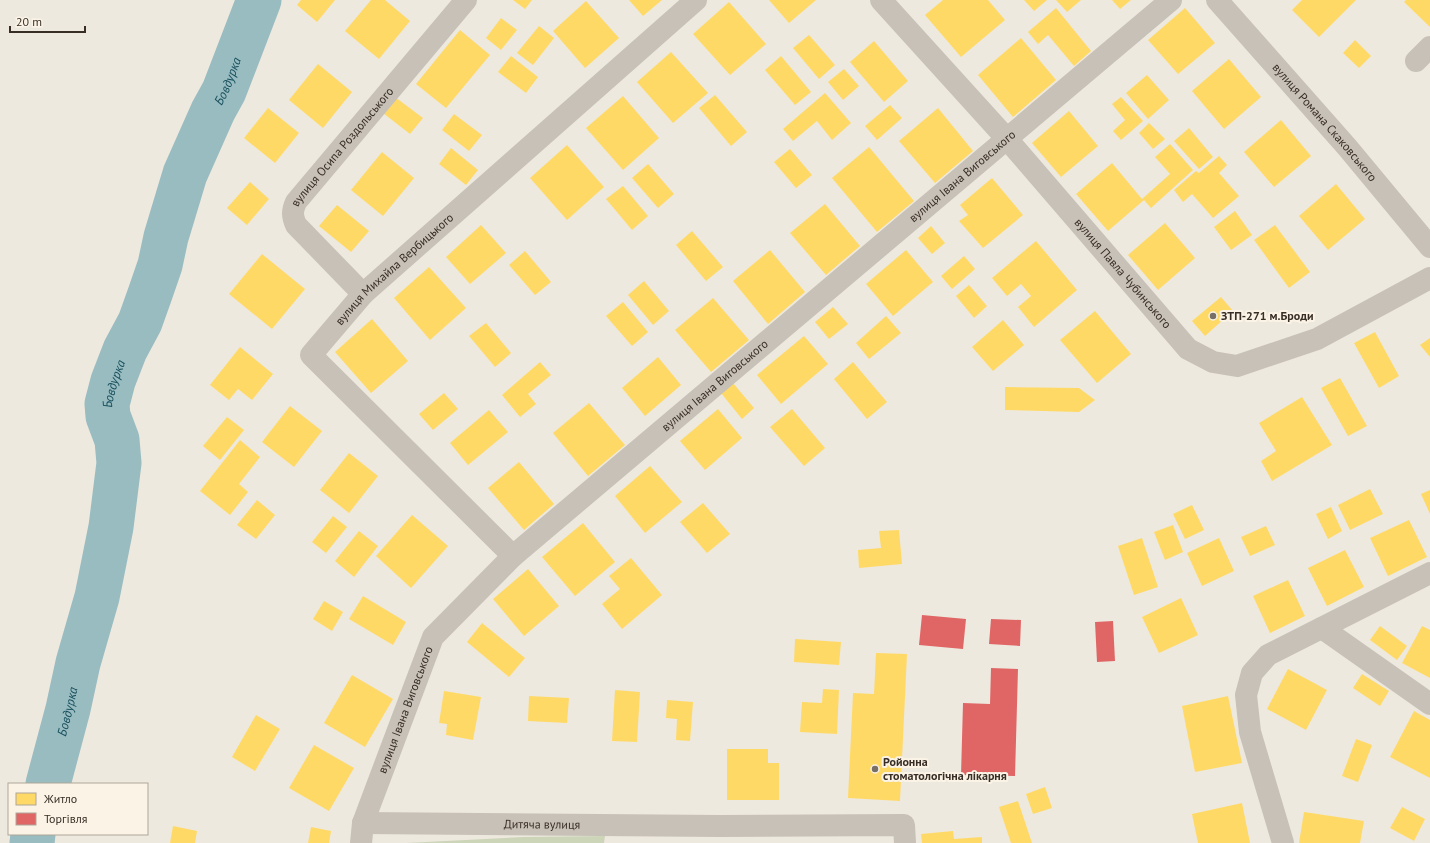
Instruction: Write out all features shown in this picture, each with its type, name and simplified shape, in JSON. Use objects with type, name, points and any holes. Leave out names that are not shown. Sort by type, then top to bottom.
[{"type":"street","name":"вулиця Осипа Роздольського","points":[[363,294],[296,225],[292,211],[296,202],[466,0]]},
{"type":"street","name":"вулиця Михайла Вербицького","points":[[513,556],[311,355],[363,294],[696,0]]},
{"type":"street","name":"вулиця Павла Чубинського","points":[[881,0],[1007,139],[1188,349],[1213,362],[1237,366],[1317,339],[1430,278]]},
{"type":"street","name":"вулиця Івана Виговського","points":[[362,833],[433,638],[513,556],[1171,0]]},
{"type":"street","name":"вулиця Романа Скаковського","points":[[1217,0],[1346,147],[1430,247]]},
{"type":"street","points":[[1283,843],[1250,732],[1246,695],[1252,673],[1268,654],[1430,573]]},
{"type":"street","points":[[1322,628],[1430,704]]},
{"type":"street","name":"Дитяча вулиця","points":[[362,833],[904,834]]},
{"type":"green space","points":[[251,0],[274,0],[195,176],[160,294],[149,324],[122,383],[118,402],[122,423],[126,434],[128,463],[122,492],[114,554],[104,598],[84,666],[76,708],[55,783],[40,783],[62,704],[71,659],[90,595],[104,525],[111,465],[109,444],[101,419],[99,405],[106,379],[118,348],[133,317],[153,263],[167,202],[178,171],[217,86]]},
{"type":"green space","points":[[605,836],[604,843],[406,843],[523,837]]},
{"type":"building: Житло","points":[[301,0],[335,0],[317,22],[297,5]]},
{"type":"building: Житло","points":[[371,0],[385,0],[410,21],[379,59],[345,31]]},
{"type":"building: Житло","points":[[513,0],[532,0],[525,9]]},
{"type":"building: Житло","points":[[629,0],[662,0],[643,16]]},
{"type":"building: Житло","points":[[769,0],[816,0],[789,23]]},
{"type":"building: Житло","points":[[943,0],[988,0],[1005,20],[961,57],[925,15]]},
{"type":"building: Житло","points":[[1024,0],[1047,0],[1034,11]]},
{"type":"building: Житло","points":[[1056,0],[1081,0],[1067,12]]},
{"type":"building: Житло","points":[[1112,0],[1131,0],[1120,9]]},
{"type":"building: Житло","points":[[1302,0],[1356,0],[1319,37],[1292,10]]},
{"type":"building: Житло","points":[[1406,0],[1430,0],[1430,27],[1404,2]]},
{"type":"building: Житло","points":[[586,1],[619,38],[585,68],[553,31]]},
{"type":"building: Житло","points":[[729,2],[766,44],[730,75],[693,34]]},
{"type":"building: Житло","points":[[1056,8],[1091,51],[1074,66],[1048,35],[1038,44],[1028,32]]},
{"type":"building: Житло","points":[[1185,8],[1215,43],[1178,74],[1148,40]]},
{"type":"building: Житло","points":[[501,18],[517,30],[501,50],[486,38]]},
{"type":"building: Житло","points":[[539,26],[554,38],[533,65],[517,53]]},
{"type":"building: Житло","points":[[460,30],[490,55],[446,108],[416,84]]},
{"type":"building: Житло","points":[[809,35],[835,65],[819,79],[793,48]]},
{"type":"building: Житло","points":[[1021,38],[1056,80],[1013,117],[978,75]]},
{"type":"building: Житло","points":[[1355,40],[1371,56],[1359,68],[1343,53]]},
{"type":"building: Житло","points":[[874,41],[908,81],[884,102],[850,62]]},
{"type":"building: Житло","points":[[671,52],[708,93],[673,123],[637,82]]},
{"type":"building: Житло","points":[[511,56],[538,77],[526,93],[498,72]]},
{"type":"building: Житло","points":[[781,56],[811,92],[795,105],[765,70]]},
{"type":"building: Житло","points":[[1229,59],[1261,97],[1224,129],[1192,91]]},
{"type":"building: Житло","points":[[318,64],[352,92],[323,128],[289,100]]},
{"type":"building: Житло","points":[[844,69],[859,86],[843,100],[828,82]]},
{"type":"building: Житло","points":[[1147,75],[1169,100],[1148,119],[1126,93]]},
{"type":"building: Житло","points":[[825,93],[851,123],[832,140],[817,121],[793,141],[783,129]]},
{"type":"building: Житло","points":[[715,95],[747,132],[731,146],[699,108]]},
{"type":"building: Житло","points":[[623,96],[659,138],[623,170],[586,128]]},
{"type":"building: Житло","points":[[395,97],[423,118],[410,134],[383,113]]},
{"type":"building: Житло","points":[[1121,97],[1143,121],[1121,140],[1113,131],[1125,120],[1112,104]]},
{"type":"building: Житло","points":[[890,105],[902,118],[877,140],[865,126]]},
{"type":"building: Житло","points":[[268,108],[299,133],[275,163],[244,138]]},
{"type":"building: Житло","points":[[938,108],[973,151],[935,183],[899,141]]},
{"type":"building: Житло","points":[[1069,111],[1098,146],[1061,177],[1032,143]]},
{"type":"building: Житло","points":[[454,114],[482,135],[469,151],[442,130]]},
{"type":"building: Житло","points":[[1281,120],[1311,156],[1274,187],[1244,152]]},
{"type":"building: Житло","points":[[1149,123],[1165,139],[1153,149],[1139,133]]},
{"type":"building: Житло","points":[[1189,128],[1213,157],[1199,169],[1174,141]]},
{"type":"building: Житло","points":[[1170,144],[1193,170],[1151,208],[1144,200],[1108,231],[1076,194],[1112,163],[1142,199],[1170,174],[1155,157]]},
{"type":"building: Житло","points":[[567,145],[604,187],[567,220],[530,178]]},
{"type":"building: Житло","points":[[869,147],[914,201],[877,232],[832,178]]},
{"type":"building: Житло","points":[[451,148],[478,170],[466,185],[439,164]]},
{"type":"building: Житло","points":[[790,149],[812,175],[796,188],[774,162]]},
{"type":"building: Житло","points":[[382,152],[414,178],[383,216],[351,190]]},
{"type":"building: Житло","points":[[1219,156],[1227,165],[1219,173],[1239,196],[1213,218],[1192,194],[1183,202],[1174,190],[1196,171],[1199,173]]},
{"type":"building: Житло","points":[[648,164],[674,194],[658,208],[632,178]]},
{"type":"building: Житло","points":[[992,178],[1023,215],[983,248],[959,221],[968,215],[960,205]]},
{"type":"building: Житло","points":[[250,182],[269,199],[247,225],[227,208]]},
{"type":"building: Житло","points":[[1336,184],[1365,219],[1328,250],[1299,216]]},
{"type":"building: Житло","points":[[623,186],[648,216],[632,230],[606,199]]},
{"type":"building: Житло","points":[[825,204],[860,246],[826,275],[790,233]]},
{"type":"building: Житло","points":[[337,205],[369,231],[351,252],[319,226]]},
{"type":"building: Житло","points":[[1235,211],[1252,235],[1231,250],[1214,227]]},
{"type":"building: Житло","points":[[1165,223],[1195,258],[1158,290],[1128,255]]},
{"type":"building: Житло","points":[[481,225],[506,253],[470,284],[446,257]]},
{"type":"building: Житло","points":[[1275,225],[1310,272],[1289,288],[1254,240]]},
{"type":"building: Житло","points":[[931,226],[945,243],[932,254],[918,238]]},
{"type":"building: Житло","points":[[692,231],[723,267],[706,281],[676,245]]},
{"type":"building: Житло","points":[[1036,241],[1077,290],[1034,327],[1018,307],[1031,296],[1021,284],[1007,296],[992,278]]},
{"type":"building: Житло","points":[[770,250],[805,292],[768,324],[733,281]]},
{"type":"building: Житло","points":[[906,250],[933,282],[893,316],[866,284]]},
{"type":"building: Житло","points":[[525,251],[551,282],[535,295],[509,265]]},
{"type":"building: Житло","points":[[262,254],[305,289],[272,329],[229,294]]},
{"type":"building: Житло","points":[[964,256],[975,269],[952,289],[941,276]]},
{"type":"building: Житло","points":[[429,267],[466,308],[430,340],[394,298]]},
{"type":"building: Житло","points":[[644,281],[669,311],[653,325],[628,295]]},
{"type":"building: Житло","points":[[969,285],[987,306],[974,318],[956,296]]},
{"type":"building: Житло","name":"ЗТП-271 м.Броди","points":[[1221,297],[1233,311],[1205,336],[1192,321]]},
{"type":"building: Житло","points":[[713,298],[749,340],[711,372],[675,330]]},
{"type":"building: Житло","points":[[623,302],[648,332],[632,346],[606,316]]},
{"type":"building: Житло","points":[[833,307],[848,324],[829,339],[815,322]]},
{"type":"building: Житло","points":[[1095,311],[1131,354],[1097,383],[1060,340]]},
{"type":"building: Житло","points":[[886,316],[901,333],[869,359],[856,343]]},
{"type":"building: Житло","points":[[372,319],[408,361],[371,393],[335,352]]},
{"type":"building: Житло","points":[[1003,320],[1024,345],[993,371],[972,347]]},
{"type":"building: Житло","points":[[486,323],[511,353],[495,367],[469,336]]},
{"type":"building: Житло","points":[[1375,332],[1399,376],[1379,388],[1354,343]]},
{"type":"building: Житло","points":[[804,336],[828,364],[781,404],[757,375]]},
{"type":"building: Житло","points":[[1430,338],[1430,357],[1420,345]]},
{"type":"building: Житло","points":[[240,347],[273,374],[252,400],[238,389],[229,400],[210,385]]},
{"type":"building: Житло","points":[[658,357],[681,385],[645,416],[622,388]]},
{"type":"building: Житло","points":[[540,362],[551,375],[528,394],[536,404],[520,417],[502,395]]},
{"type":"building: Житло","points":[[853,362],[887,402],[867,419],[834,379]]},
{"type":"building: Житло","points":[[1340,378],[1367,426],[1348,436],[1321,388]]},
{"type":"building: Житло","points":[[733,383],[754,408],[742,419],[721,393]]},
{"type":"building: Житло","points":[[1005,387],[1079,388],[1095,400],[1079,412],[1005,410]]},
{"type":"building: Житло","points":[[444,393],[458,409],[433,430],[419,414]]},
{"type":"building: Житло","points":[[1302,397],[1332,445],[1272,481],[1261,461],[1276,451],[1259,423]]},
{"type":"building: Житло","points":[[589,403],[625,445],[588,476],[553,433]]},
{"type":"building: Житло","points":[[290,406],[322,431],[294,467],[262,442]]},
{"type":"building: Житло","points":[[718,409],[742,438],[705,470],[680,441]]},
{"type":"building: Житло","points":[[792,409],[825,448],[804,466],[770,427]]},
{"type":"building: Житло","points":[[489,410],[508,432],[468,465],[450,443]]},
{"type":"building: Житло","points":[[227,417],[244,430],[220,460],[203,446]]},
{"type":"building: Житло","points":[[240,440],[260,457],[239,484],[248,492],[230,515],[200,491]]},
{"type":"building: Житло","points":[[349,453],[378,476],[349,513],[320,490]]},
{"type":"building: Житло","points":[[519,462],[554,504],[524,530],[488,488]]},
{"type":"building: Житло","points":[[650,466],[682,502],[645,533],[615,496]]},
{"type":"building: Житло","points":[[1370,489],[1383,514],[1350,530],[1338,505]]},
{"type":"building: Житло","points":[[1430,490],[1430,514],[1421,494]]},
{"type":"building: Житло","points":[[257,500],[275,515],[256,539],[237,525]]},
{"type":"building: Житло","points":[[703,503],[730,534],[707,553],[680,522]]},
{"type":"building: Житло","points":[[1192,505],[1204,530],[1185,539],[1173,514]]},
{"type":"building: Житло","points":[[1331,507],[1342,531],[1328,539],[1316,514]]},
{"type":"building: Житло","points":[[412,515],[448,546],[411,588],[376,556]]},
{"type":"building: Житло","points":[[333,516],[347,527],[326,553],[312,542]]},
{"type":"building: Житло","points":[[1409,520],[1427,557],[1388,576],[1370,538]]},
{"type":"building: Житло","points":[[583,523],[615,562],[575,596],[542,557]]},
{"type":"building: Житло","points":[[1173,525],[1183,552],[1165,560],[1154,532]]},
{"type":"building: Житло","points":[[1266,526],[1275,545],[1250,556],[1241,537]]},
{"type":"building: Житло","points":[[899,530],[902,564],[859,568],[858,550],[881,548],[879,531]]},
{"type":"building: Житло","points":[[359,531],[378,546],[354,577],[335,561]]},
{"type":"building: Житло","points":[[1142,538],[1158,587],[1134,595],[1118,546]]},
{"type":"building: Житло","points":[[1219,538],[1234,571],[1202,586],[1187,553]]},
{"type":"building: Житло","points":[[1345,550],[1364,587],[1327,606],[1308,568]]},
{"type":"building: Житло","points":[[631,558],[662,595],[622,629],[602,604],[620,589],[609,576]]},
{"type":"building: Житло","points":[[528,569],[559,606],[524,636],[493,599]]},
{"type":"building: Житло","points":[[1288,580],[1305,616],[1270,633],[1253,596]]},
{"type":"building: Житло","points":[[363,596],[406,622],[393,645],[349,619]]},
{"type":"building: Житло","points":[[1181,598],[1198,635],[1159,653],[1142,617]]},
{"type":"building: Житло","points":[[324,601],[343,612],[332,631],[313,619]]},
{"type":"building: Житло","points":[[482,623],[525,658],[509,677],[467,642]]},
{"type":"building: Житло","points":[[1380,626],[1407,646],[1397,660],[1370,640]]},
{"type":"building: Житло","points":[[1422,626],[1430,630],[1430,678],[1402,663]]},
{"type":"building: Житло","points":[[795,639],[841,642],[839,665],[794,662]]},
{"type":"building: Житло","points":[[876,653],[907,654],[900,801],[848,798],[853,693],[874,694]]},
{"type":"building: Житло","points":[[1288,669],[1327,690],[1306,730],[1267,709]]},
{"type":"building: Житло","points":[[1362,674],[1389,691],[1380,706],[1353,688]]},
{"type":"building: Житло","points":[[352,675],[393,699],[365,747],[324,723]]},
{"type":"building: Житло","points":[[823,689],[839,690],[837,734],[800,732],[802,702],[822,703]]},
{"type":"building: Житло","points":[[615,690],[640,692],[637,742],[612,741]]},
{"type":"building: Житло","points":[[444,691],[481,697],[473,740],[446,735],[447,724],[439,723]]},
{"type":"building: Житло","points":[[529,696],[569,698],[567,723],[528,721]]},
{"type":"building: Житло","points":[[1228,696],[1242,763],[1195,772],[1182,706]]},
{"type":"building: Житло","points":[[667,700],[693,702],[690,741],[676,740],[677,719],[666,718]]},
{"type":"building: Житло","points":[[1414,711],[1430,720],[1430,778],[1390,757]]},
{"type":"building: Житло","points":[[256,715],[280,729],[255,771],[232,757]]},
{"type":"building: Житло","points":[[1356,739],[1372,745],[1358,782],[1342,776]]},
{"type":"building: Житло","points":[[314,745],[354,768],[329,811],[289,788]]},
{"type":"building: Житло","points":[[727,749],[768,749],[768,763],[779,763],[779,800],[727,800]]},
{"type":"building: Житло","points":[[1045,787],[1052,808],[1033,814],[1026,794]]},
{"type":"building: Житло","points":[[1018,801],[1032,843],[1011,843],[999,807]]},
{"type":"building: Житло","points":[[1242,803],[1250,843],[1198,843],[1192,814]]},
{"type":"building: Житло","points":[[1402,807],[1425,819],[1414,841],[1390,828]]},
{"type":"building: Житло","points":[[1304,812],[1364,821],[1360,843],[1299,843]]},
{"type":"building: Житло","points":[[173,826],[197,831],[195,843],[170,843]]},
{"type":"building: Житло","points":[[311,827],[331,831],[329,843],[308,843]]},
{"type":"building: Житло","points":[[953,831],[954,839],[982,837],[982,843],[922,843],[921,834]]},
{"type":"building: Торгівля","points":[[922,615],[966,619],[963,649],[919,645]]},
{"type":"building: Торгівля","points":[[991,619],[1021,620],[1020,646],[989,644]]},
{"type":"building: Торгівля","points":[[1113,621],[1115,661],[1097,662],[1095,622]]},
{"type":"building: Торгівля","points":[[991,668],[1018,669],[1015,776],[961,775],[963,703],[990,704]]},
{"type":"waterway","name":"Бовдурка","points":[[48,783],[68,709],[78,663],[97,597],[111,527],[119,463],[117,440],[108,416],[107,404],[113,381],[125,350],[140,322],[150,294],[160,265],[166,237],[185,174],[213,111],[224,91],[259,0]]},
{"type":"waterway","name":"Бовдурка","points":[[32,843],[33,835]]},
{"type":"place","name":"ЗТП-271 м.Броди","points":[[1213,316]]},
{"type":"place","name":"Ройонна стоматологічна лікарня","points":[[875,769]]}]
